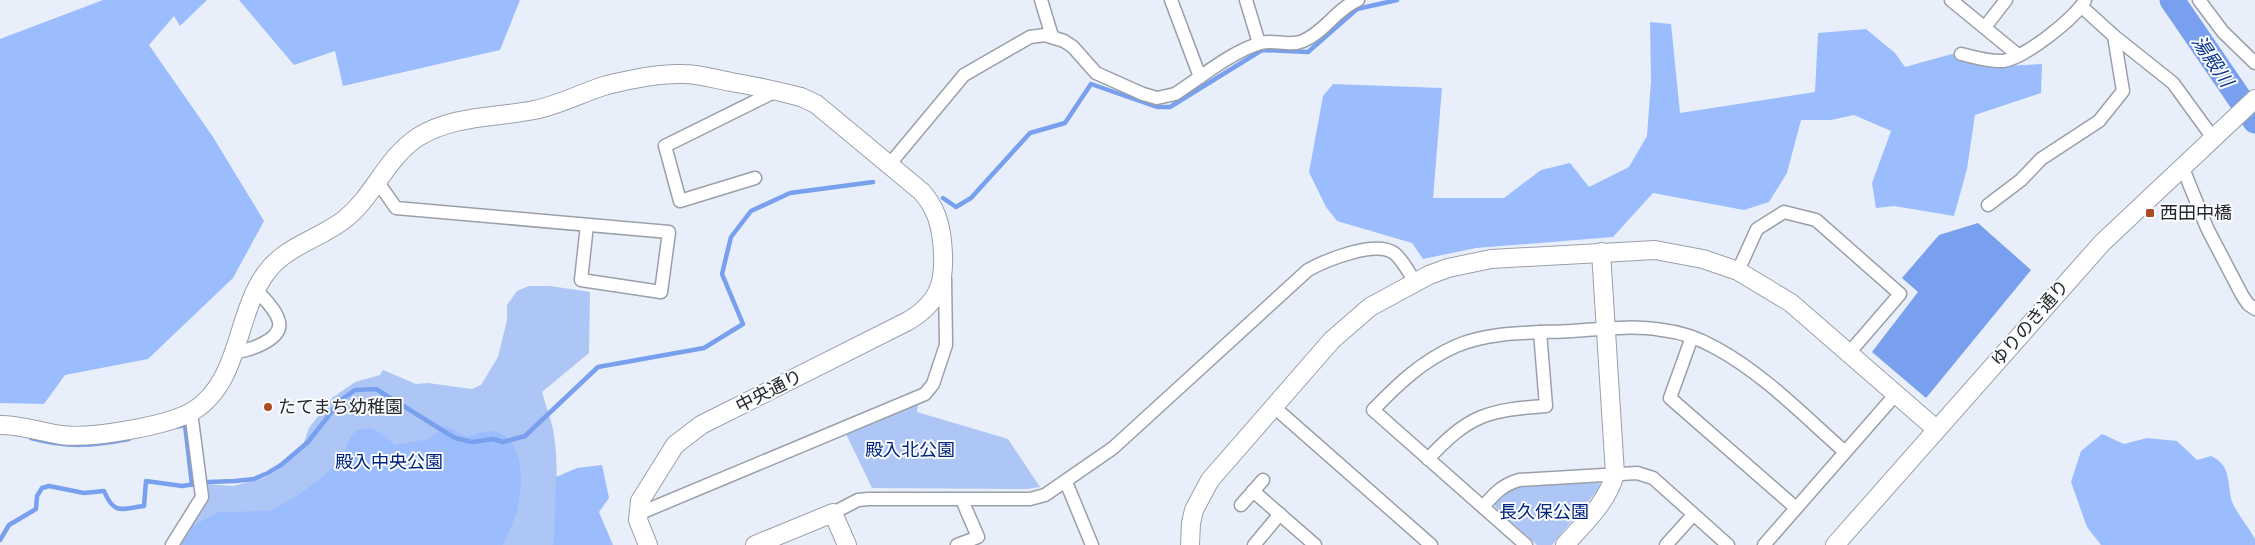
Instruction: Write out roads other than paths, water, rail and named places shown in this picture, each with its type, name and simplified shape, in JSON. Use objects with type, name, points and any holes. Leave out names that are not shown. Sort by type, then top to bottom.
[{"type":"street","points":[[1042,0],[1052,36]]},
{"type":"street","points":[[1171,0],[1200,77]]},
{"type":"street","points":[[1246,0],[1259,43]]},
{"type":"street","points":[[1951,0],[2018,55]]},
{"type":"street","points":[[1985,27],[2006,0]]},
{"type":"street","points":[[2199,0],[2222,32],[2255,63]]},
{"type":"street","points":[[889,165],[964,75],[1023,40],[1039,35],[1052,36],[1073,47],[1102,76],[1157,98],[1175,94],[1250,46],[1259,43],[1300,43],[1314,36],[1354,1]]},
{"type":"street","points":[[1961,54],[1995,61],[2006,61],[2049,36],[2082,3],[2114,36],[2173,83],[2213,138]]},
{"type":"street","points":[[1988,205],[2021,180],[2041,159],[2099,121],[2123,91],[2114,36]]},
{"type":"street","points":[[0,425],[24,426],[63,436],[83,436],[171,420],[191,412],[205,402],[218,387],[234,352],[256,290],[273,264],[299,246],[344,220],[359,206],[396,156],[412,142],[448,123],[541,108],[610,85],[682,74],[776,90],[802,97],[816,104],[922,192],[936,213],[940,224],[944,270],[947,341],[933,384],[926,394],[638,514],[648,545]]},
{"type":"street","points":[[755,178],[680,201],[665,146],[776,90]]},
{"type":"street","name":"ゆりのき通り","points":[[1835,545],[2073,274],[2182,166],[2255,99]]},
{"type":"street","points":[[2182,166],[2207,228],[2242,295],[2255,309]]},
{"type":"street","points":[[377,181],[396,208],[669,232],[660,292],[580,280],[587,225]]},
{"type":"street","points":[[1738,271],[1757,229],[1784,212],[1816,220],[1900,294],[1849,353]]},
{"type":"street","points":[[755,545],[833,513],[858,500],[1030,499],[1045,495],[1114,448],[1308,270],[1328,260],[1379,248],[1395,254],[1415,282]]},
{"type":"street","points":[[1190,545],[1191,522],[1201,495],[1210,480],[1332,340],[1370,307],[1415,282],[1448,268],[1491,259],[1637,250],[1671,252],[1703,259],[1738,271],[1791,303],[1936,429]]},
{"type":"street","points":[[1565,545],[1600,505],[1609,491],[1615,474],[1601,252]]},
{"type":"street","name":"中央通り","points":[[638,514],[643,494],[665,459],[683,436],[701,425],[917,316],[934,299],[940,288],[944,270]]},
{"type":"street","points":[[234,352],[242,352],[256,347],[276,334],[278,329],[279,322],[268,303],[256,290]]},
{"type":"street","points":[[1526,545],[1372,410],[1411,373],[1458,346],[1498,336],[1606,329],[1663,330],[1692,337],[1716,348],[1754,372],[1845,452]]},
{"type":"street","points":[[1428,459],[1448,438],[1474,419],[1507,409],[1546,406],[1540,332]]},
{"type":"street","points":[[1692,337],[1670,398],[1796,508]]},
{"type":"street","points":[[1764,545],[1896,394]]},
{"type":"street","points":[[1274,406],[1431,545]]},
{"type":"street","points":[[172,545],[202,497],[191,412]]},
{"type":"street","points":[[1483,507],[1498,490],[1508,483],[1519,480],[1637,473],[1653,478],[1728,545]]},
{"type":"street","points":[[1241,506],[1263,480]]},
{"type":"street","points":[[1066,482],[1092,545]]},
{"type":"street","points":[[1253,491],[1315,545]]},
{"type":"street","points":[[957,545],[978,537],[962,500]]},
{"type":"street","points":[[833,513],[847,545]]},
{"type":"street","points":[[1254,545],[1280,514]]},
{"type":"street","points":[[1666,545],[1693,514]]},
{"type":"waterway","points":[[943,198],[956,207],[971,198],[1030,133],[1065,123],[1091,84],[1157,107],[1170,107],[1262,50],[1308,52],[1357,9],[1397,0]]},
{"type":"waterway","name":"湯殿川","points":[[2172,0],[2255,121]]},
{"type":"waterway","points":[[0,540],[9,525],[36,509],[37,496],[42,488],[49,486],[84,493],[104,491],[111,504],[119,509],[124,509],[144,506],[146,481],[182,486],[254,479],[281,465],[308,442],[341,400],[355,390],[376,389],[455,438],[472,442],[493,439],[503,442],[525,436],[598,367],[704,348],[743,324],[722,274],[731,237],[751,211],[790,193],[873,182]]},
{"type":"waterway","points":[[175,427],[185,425],[192,485]]},
{"type":"waterway","points":[[31,438],[69,445],[129,439]]},
{"type":"place","name":"西田中橋","points":[[2150,213]]},
{"type":"place","name":"たてまち幼稚園","points":[[268,407]]},
{"type":"park label","name":"殿入北公園","points":[[910,450]]},
{"type":"park label","name":"殿入中央公園","points":[[389,462]]},
{"type":"park label","name":"長久保公園","points":[[1544,512]]}]
